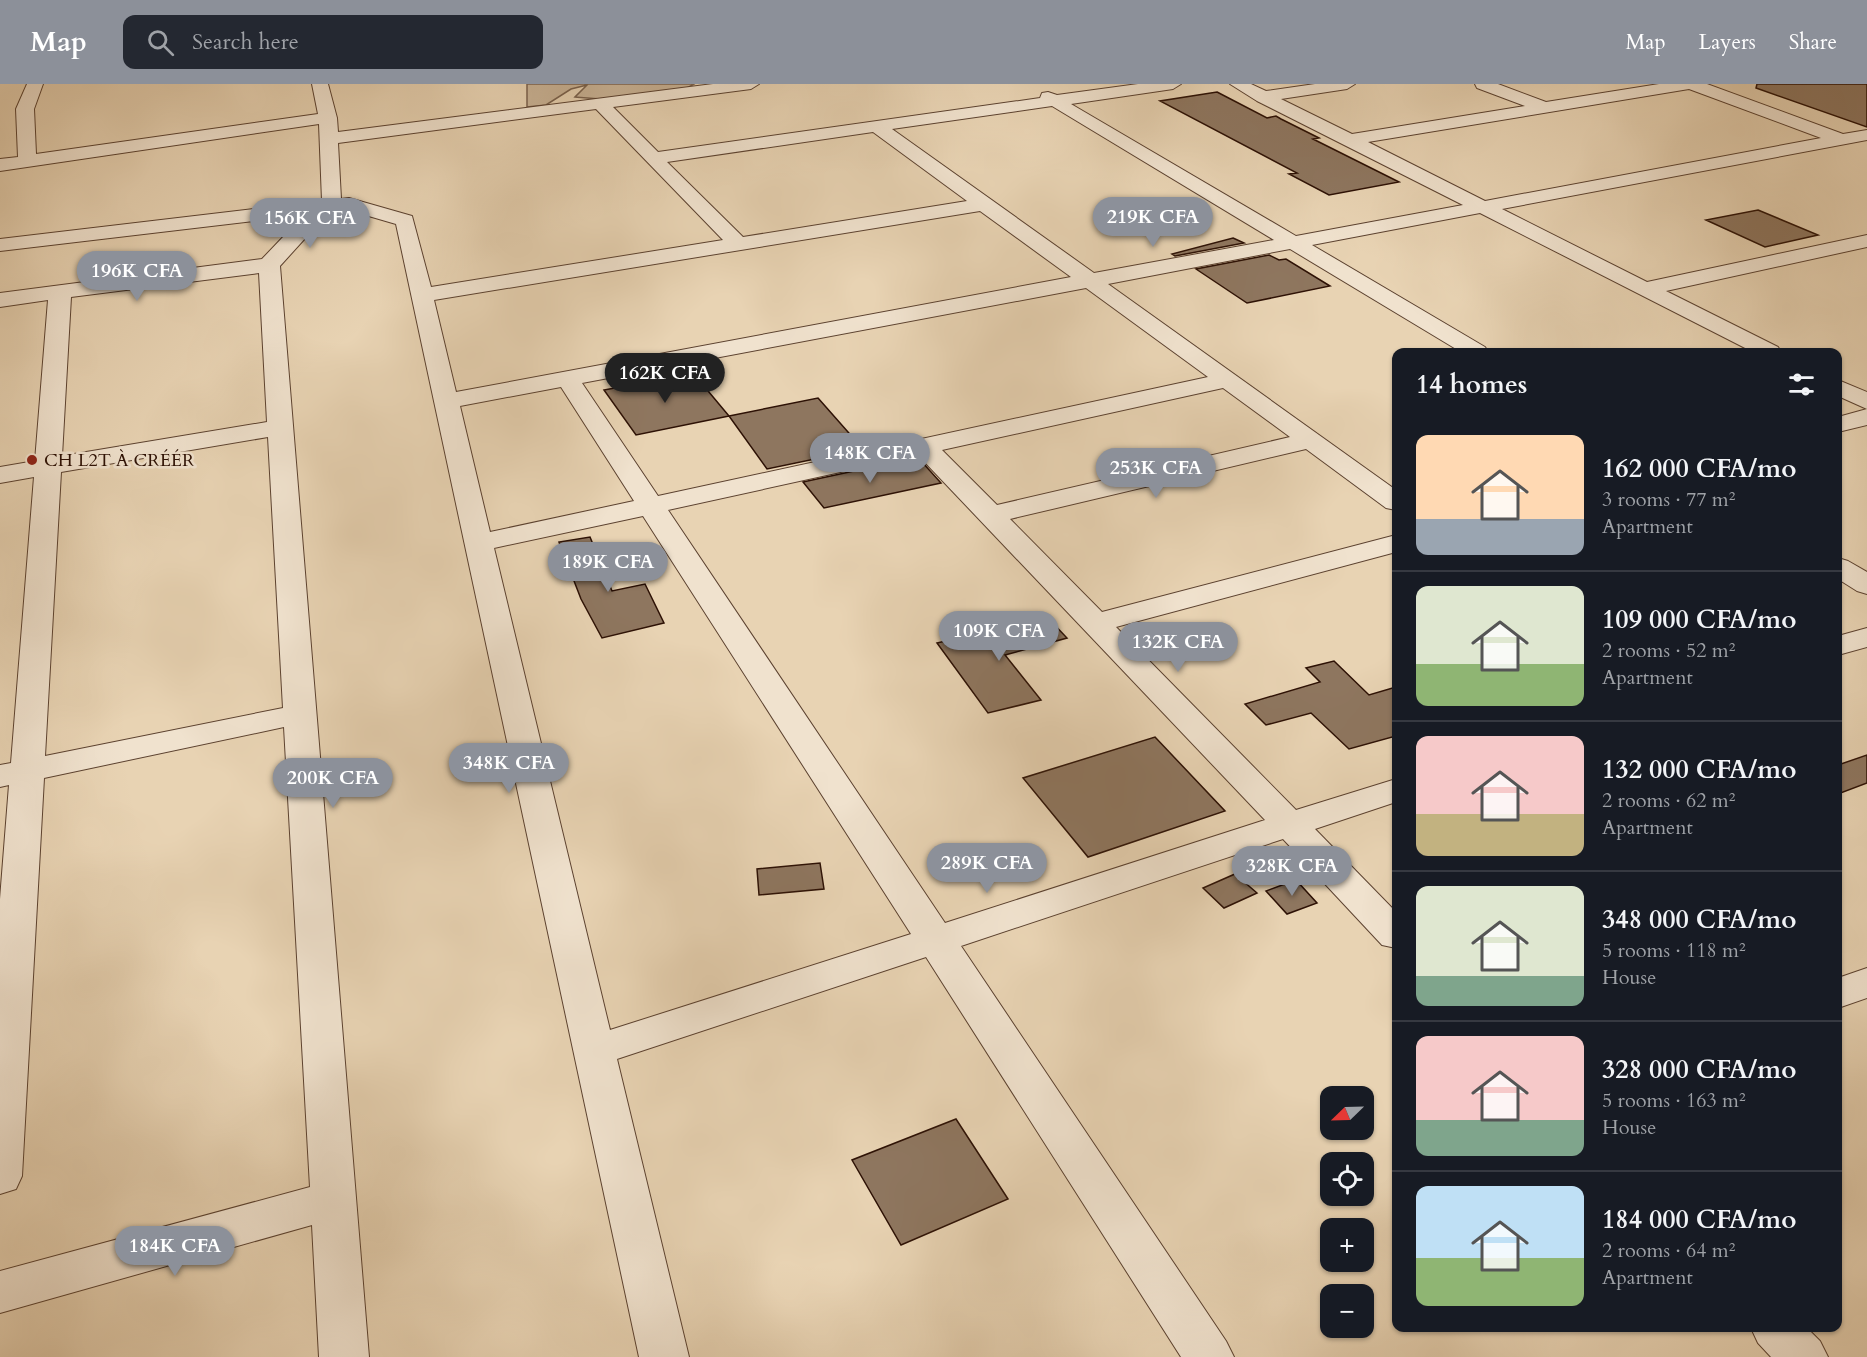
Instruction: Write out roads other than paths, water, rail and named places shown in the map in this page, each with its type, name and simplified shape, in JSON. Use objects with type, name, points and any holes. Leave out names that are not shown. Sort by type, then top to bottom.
[{"type":"street","points":[[27,161],[17,109],[35,84]]},
{"type":"street","points":[[0,300],[269,265],[328,206],[328,118],[320,84]]},
{"type":"street","points":[[329,139],[751,84]]},
{"type":"street","points":[[1026,84],[1470,348]]},
{"type":"street","points":[[653,158],[1173,84]]},
{"type":"street","points":[[1238,84],[1762,348]]},
{"type":"street","points":[[1263,97],[1347,84]]},
{"type":"street","points":[[1484,84],[1545,108]]},
{"type":"street","points":[[1349,140],[1690,84],[1867,149]]},
{"type":"street","points":[[600,104],[738,244]]},
{"type":"street","points":[[0,165],[328,118]]},
{"type":"street","points":[[876,126],[1392,499]]},
{"type":"street","points":[[446,401],[1867,135]]},
{"type":"street","points":[[0,245],[349,204],[405,220],[664,1357]]},
{"type":"street","points":[[422,296],[984,204]]},
{"type":"street","points":[[1644,289],[1864,243]]},
{"type":"street","points":[[269,265],[344,1357]]},
{"type":"street","points":[[0,1176],[14,773],[48,467],[60,292]]},
{"type":"street","points":[[567,378],[1209,1357]]},
{"type":"street","points":[[479,543],[1227,380]]},
{"type":"street","points":[[1842,389],[1867,402]]},
{"type":"street","points":[[1842,424],[1867,417]]},
{"type":"street","points":[[0,475],[280,427]]},
{"type":"street","points":[[990,515],[1311,440]]},
{"type":"street","points":[[924,446],[1392,931]]},
{"type":"street","points":[[1095,623],[1392,544]]},
{"type":"street","points":[[1842,569],[1867,585]]},
{"type":"street","points":[[1842,645],[1867,637]]},
{"type":"street","points":[[14,773],[300,714]]},
{"type":"street","points":[[594,1051],[1392,791]]},
{"type":"street","points":[[1842,992],[1867,982]]},
{"type":"street","points":[[0,1292],[333,1200]]},
{"type":"street","points":[[1779,1332],[1803,1357]]},
{"type":"place","name":"CH L2T À CRÉÉR","points":[[32,460]]}]
